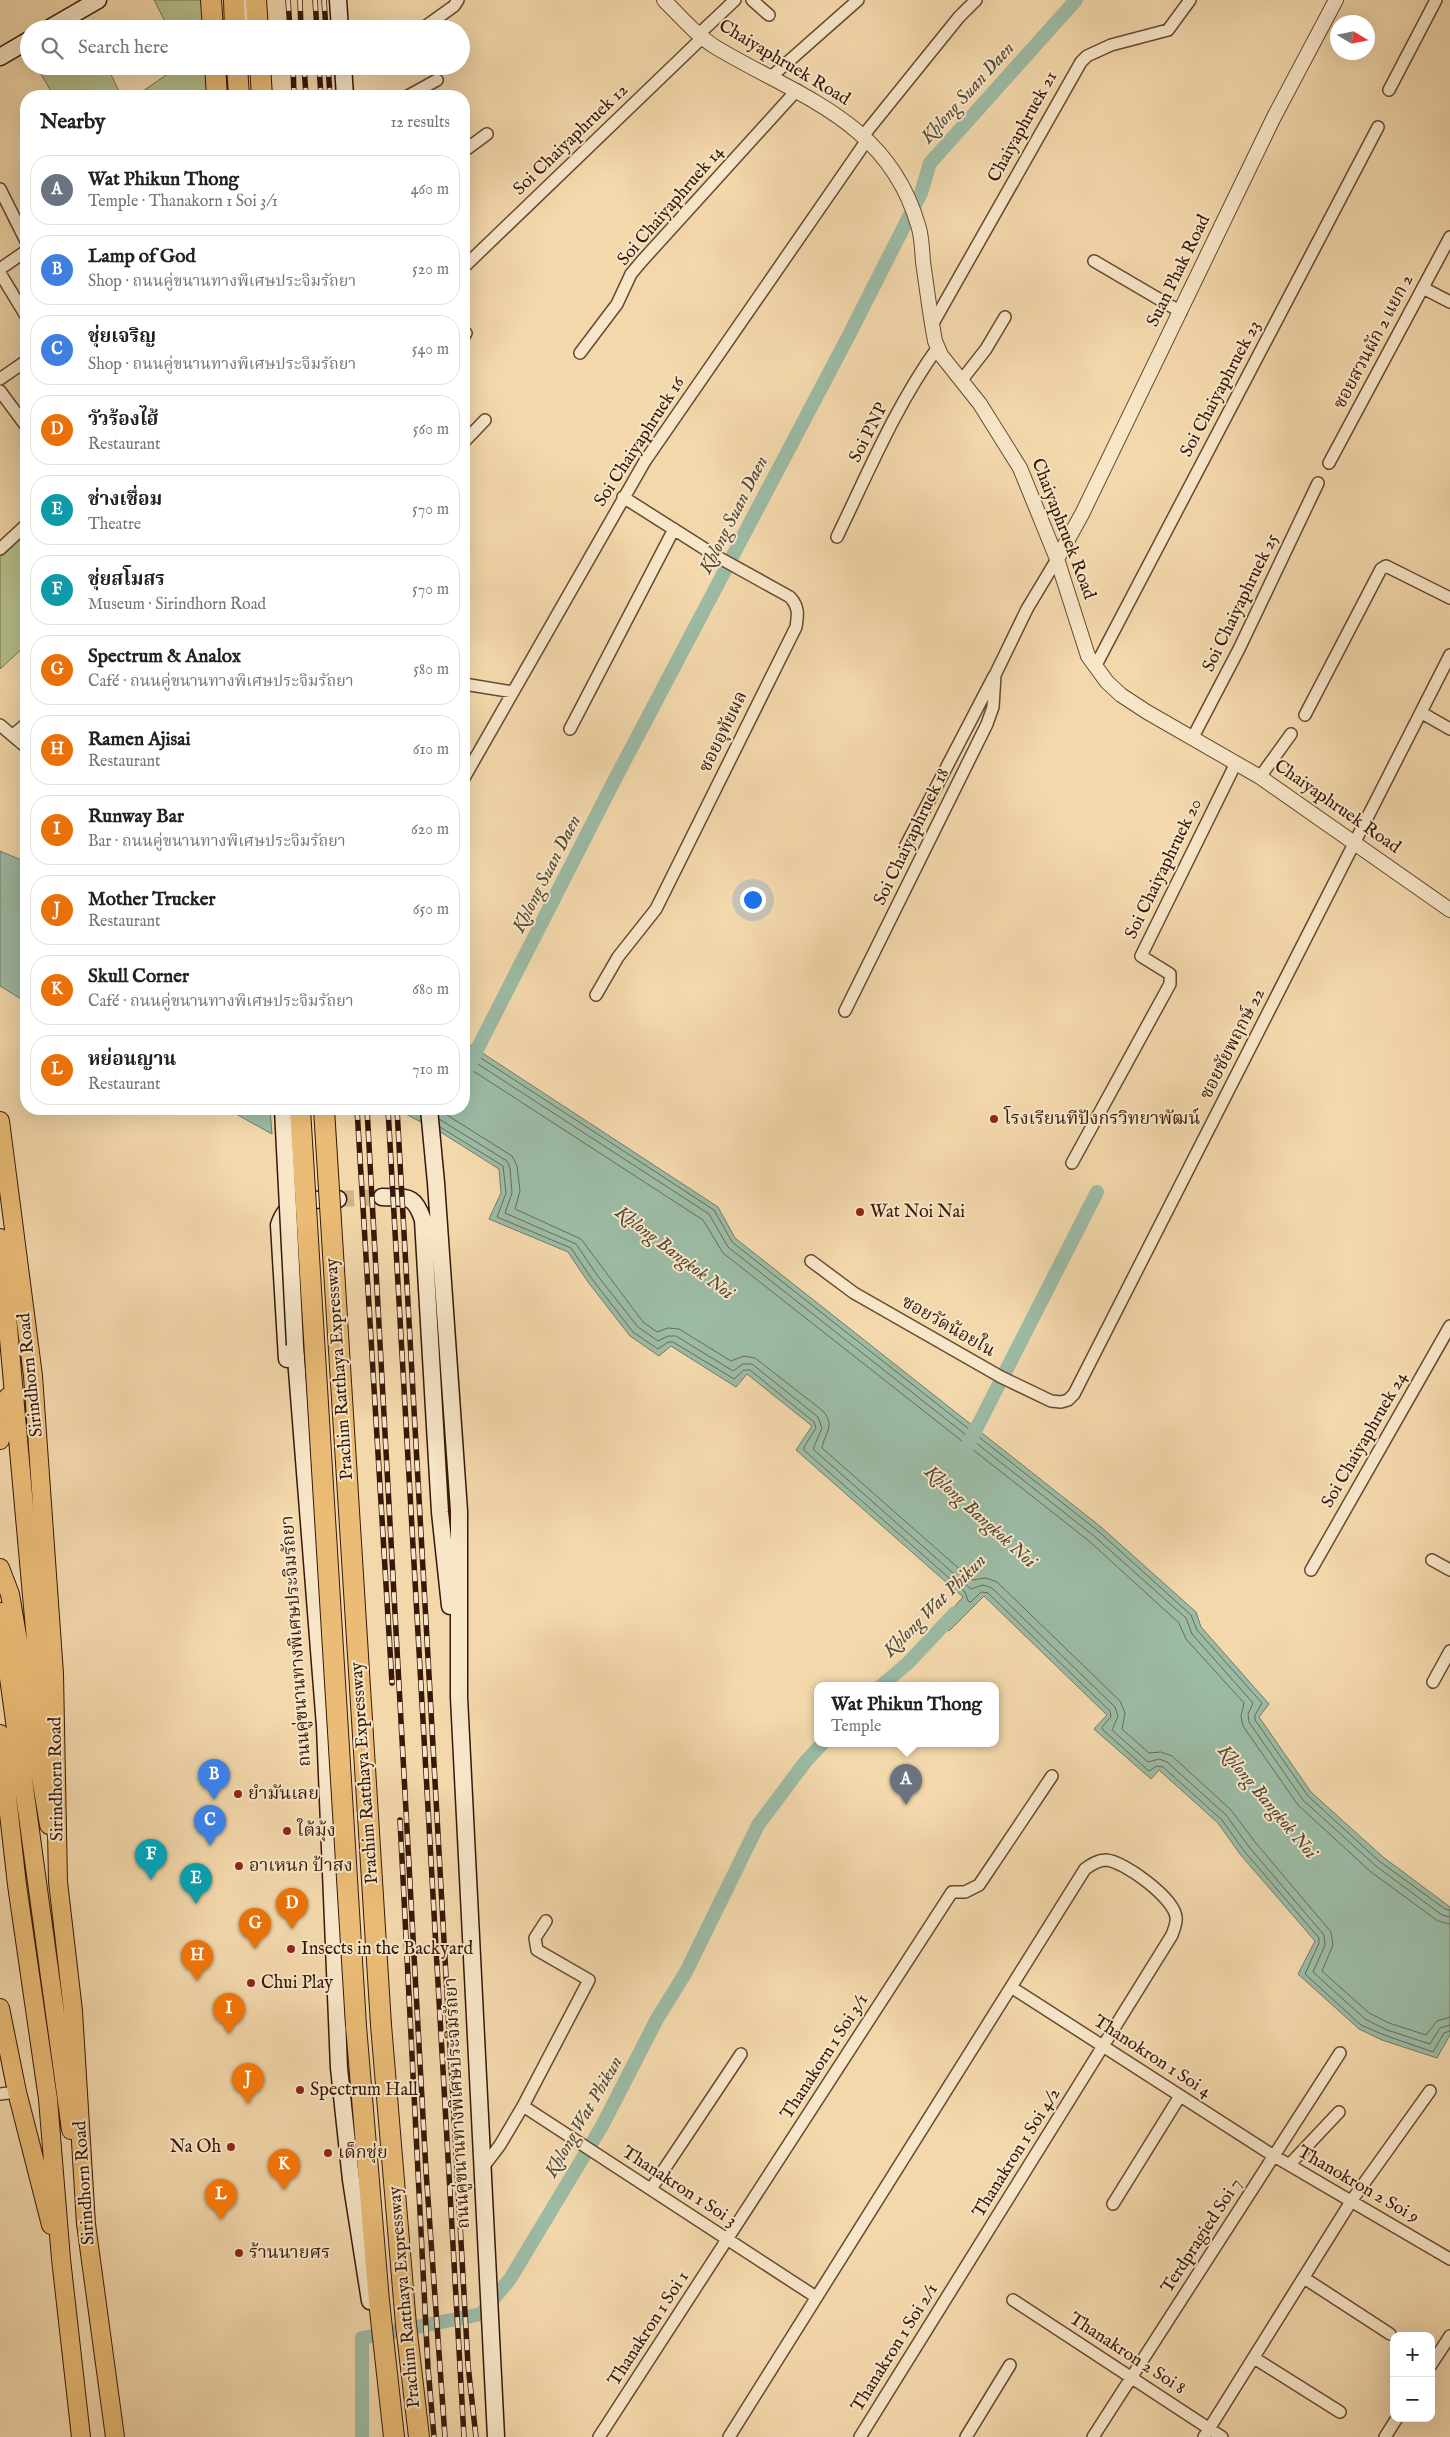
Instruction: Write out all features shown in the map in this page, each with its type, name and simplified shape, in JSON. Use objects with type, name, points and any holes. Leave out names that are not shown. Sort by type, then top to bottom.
[{"type":"highway","points":[[211,0],[212,20]]},
{"type":"highway","points":[[235,0],[236,20]]},
{"type":"highway","points":[[256,0],[257,20]]},
{"type":"highway","points":[[215,75],[216,90]]},
{"type":"highway","points":[[239,75],[239,90]]},
{"type":"highway","points":[[261,75],[262,90]]},
{"type":"highway","name":"Prachim Ratthaya Expressway","points":[[300,1115],[356,2026],[379,2301],[394,2437]]},
{"type":"highway","name":"Prachim Ratthaya Expressway","points":[[324,1115],[381,2025],[406,2326],[419,2437]]},
{"type":"main road","points":[[64,20],[98,0]]},
{"type":"main road","points":[[246,0],[247,20]]},
{"type":"main road","points":[[338,0],[339,20]]},
{"type":"main road","points":[[0,57],[20,45]]},
{"type":"main road","points":[[240,75],[242,90]]},
{"type":"main road","points":[[251,75],[252,90]]},
{"type":"main road","points":[[343,75],[344,90]]},
{"type":"main road","name":"ถนนคู่ขนานทางพิเศษประจิมรัถยา","points":[[283,1115],[295,1344],[325,1726],[339,2068],[351,2180],[377,2354],[385,2437]]},
{"type":"main road","name":"ถนนคู่ขนานทางพิเศษประจิมรัถยา","points":[[429,1115],[436,1183],[459,1511],[459,1698],[487,2298],[496,2437]]},
{"type":"main road","name":"Sirindhorn Road","points":[[0,1122],[33,1376],[55,1684],[58,1882],[73,2012],[86,2224],[115,2437]]},
{"type":"main road","points":[[382,1198],[408,1198],[418,1205],[423,1220],[440,1512],[459,1698]]},
{"type":"main road","points":[[325,1726],[305,1605],[279,1225],[283,1212],[291,1205],[302,1202],[338,1199]]},
{"type":"main road","points":[[0,1238],[9,1323],[10,1371],[19,1441],[58,1882]]},
{"type":"main road","points":[[0,1440],[10,1371]]},
{"type":"main road","points":[[0,1568],[10,1594],[16,1623],[58,1882]]},
{"type":"main road","points":[[0,1612],[36,1882],[86,2224]]},
{"type":"main road","name":"Sirindhorn Road","points":[[0,1734],[17,1885],[38,2018],[55,2179],[61,2259],[81,2437]]},
{"type":"main road","points":[[0,2008],[8,2093],[61,2259]]},
{"type":"street","points":[[435,20],[454,6],[458,0]]},
{"type":"street","name":"Chaiyaphruek Road","points":[[664,0],[700,36],[717,48],[772,76],[825,107],[865,138],[887,162],[904,189],[918,226],[932,325],[938,347],[1003,439],[1020,468],[1057,559],[1082,637],[1094,667],[1121,695],[1260,777],[1450,910]]},
{"type":"street","name":"Soi Chaiyaphruek 12","points":[[470,261],[735,0]]},
{"type":"street","points":[[752,0],[769,15]]},
{"type":"street","points":[[772,76],[858,0]]},
{"type":"street","name":"Soi Chaiyaphruek 16","points":[[470,767],[645,461],[865,138],[959,17],[976,0]]},
{"type":"street","name":"Chaiyaphruek 21","points":[[932,325],[1081,62],[1087,56],[1111,45],[1168,30],[1190,0]]},
{"type":"street","name":"Suan Phak Road","points":[[1057,559],[1082,514],[1274,117],[1336,0]]},
{"type":"street","points":[[1389,90],[1436,0]]},
{"type":"street","points":[[418,90],[436,80]]},
{"type":"street","name":"Soi Chaiyaphruek 14","points":[[580,352],[617,304],[631,274],[797,90]]},
{"type":"street","name":"Soi Chaiyaphruek 23","points":[[1094,667],[1378,127]]},
{"type":"street","points":[[470,146],[486,134]]},
{"type":"street","points":[[0,189],[20,229]]},
{"type":"street","name":"ซอยสวนผัก 2 แยก 2","points":[[1329,463],[1450,237]]},
{"type":"street","points":[[0,269],[20,255]]},
{"type":"street","points":[[1094,261],[1181,312]]},
{"type":"street","points":[[0,273],[20,306]]},
{"type":"street","points":[[1423,288],[1450,302]]},
{"type":"street","points":[[961,381],[986,349],[1005,317]]},
{"type":"street","name":"Soi PNP","points":[[837,537],[891,426],[923,368],[938,347]]},
{"type":"street","points":[[0,379],[20,365]]},
{"type":"street","points":[[0,391],[20,418]]},
{"type":"street","points":[[470,436],[485,420]]},
{"type":"street","name":"Soi Chaiyaphruek 25","points":[[1193,737],[1239,649],[1318,483]]},
{"type":"street","name":"ซอยอุทัยผล","points":[[596,995],[618,957],[656,909],[796,626],[798,613],[796,604],[790,597],[716,556],[623,497]]},
{"type":"street","points":[[570,729],[674,529]]},
{"type":"street","points":[[0,549],[20,531]]},
{"type":"street","name":"Soi Chaiyaphruek 18","points":[[905,847],[995,675],[1027,609],[1057,559]]},
{"type":"street","points":[[1305,715],[1382,569],[1390,566],[1450,598]]},
{"type":"street","name":"ซอยชัยพฤกษ์ 22","points":[[1074,1394],[1450,655]]},
{"type":"street","name":"Soi Chaiyaphruek 18","points":[[846,1011],[987,724],[993,707],[995,675]]},
{"type":"street","points":[[470,685],[513,692]]},
{"type":"street","points":[[1422,713],[1450,729]]},
{"type":"street","points":[[0,725],[20,741]]},
{"type":"street","points":[[13,735],[20,729]]},
{"type":"street","points":[[1260,777],[1291,734]]},
{"type":"street","name":"Soi Chaiyaphruek 20","points":[[1072,1163],[1170,984],[1170,974],[1140,956],[1236,763]]},
{"type":"street","name":"ซอยวัดน้อยใน","points":[[811,1261],[854,1293],[1001,1377],[1051,1401],[1061,1402],[1068,1400],[1074,1394]]},
{"type":"street","name":"Soi Chaiyaphruek 24","points":[[1311,1570],[1450,1326]]},
{"type":"street","points":[[1432,1560],[1450,1570]]},
{"type":"street","points":[[1433,1682],[1450,1651]]},
{"type":"street","name":"Thanakorn 1 Soi 3/1","points":[[728,2241],[952,1892],[965,1892],[979,1885],[1052,1776]]},
{"type":"street","name":"Thanakron 1 Soi 4/2","points":[[959,2277],[1105,2047],[1172,1936],[1176,1915],[1172,1905],[1164,1896],[1120,1863],[1105,1860],[1094,1862],[1085,1869],[1011,1987]]},
{"type":"street","points":[[481,2170],[524,2106],[589,1980],[537,1950],[535,1938],[546,1921]]},
{"type":"street","points":[[729,2437],[1011,1987]]},
{"type":"street","name":"Thanokron 1 Soi 4","points":[[1011,1987],[1274,2156]]},
{"type":"street","points":[[651,2189],[742,2054]]},
{"type":"street","name":"Terdpragied Soi 7","points":[[1093,2437],[1340,2054]]},
{"type":"street","points":[[1207,2433],[1352,2200],[1430,2091]]},
{"type":"street","points":[[1113,2204],[1180,2096]]},
{"type":"street","name":"Thanakron 1 Soi 3","points":[[524,2106],[816,2297]]},
{"type":"street","points":[[1290,2164],[1340,2112]]},
{"type":"street","name":"Thanokron 2 Soi 9","points":[[1274,2156],[1450,2259]]},
{"type":"street","name":"Thanakron 1 Soi 1","points":[[599,2437],[728,2241]]},
{"type":"street","name":"Thanakron 1 Soi 2/1","points":[[860,2437],[959,2277]]},
{"type":"street","points":[[1304,2278],[1390,2334]]},
{"type":"street","name":"Thanakron 2 Soi 8","points":[[1013,2300],[1131,2377],[1207,2433],[1222,2437]]},
{"type":"street","points":[[1435,2359],[1450,2336]]},
{"type":"street","points":[[1254,2358],[1340,2412]]},
{"type":"street","points":[[966,2437],[1010,2365]]},
{"type":"street","points":[[1384,2437],[1394,2422]]},
{"type":"shaded area","points":[[154,0],[221,0],[222,20],[164,20]]},
{"type":"shaded area","points":[[41,75],[111,75],[118,90],[50,90]]},
{"type":"shaded area","points":[[166,75],[227,75],[228,90],[145,90]]},
{"type":"shaded area","points":[[20,535],[20,651],[0,669],[0,551]]},
{"type":"water","points":[[0,851],[20,859],[20,998],[0,986]]},
{"type":"water","name":"Khlong Bangkok Noi","points":[[470,1045],[718,1207],[735,1238],[1101,1527],[1196,1612],[1201,1627],[1269,1704],[1259,1717],[1311,1792],[1383,1857],[1450,1907],[1450,2035],[1437,2058],[1382,2040],[1359,2029],[1298,1974],[1315,1941],[1240,1854],[1218,1823],[1159,1770],[1151,1779],[1094,1729],[1107,1715],[984,1596],[949,1631],[940,1623],[963,1597],[796,1450],[812,1426],[747,1374],[736,1387],[671,1346],[659,1356],[630,1336],[588,1282],[568,1252],[489,1219],[501,1193],[499,1169],[442,1133],[408,1115],[470,1115]]},
{"type":"water","points":[[238,1115],[270,1115],[272,1134]]},
{"type":"waterway","name":"Khlong Suan Daen","points":[[470,1063],[613,783],[849,335],[921,193],[930,163],[1076,0]]},
{"type":"waterway","points":[[968,1445],[1097,1192]]},
{"type":"waterway","name":"Khlong Wat Phikun","points":[[886,1682],[908,1663],[955,1613]]},
{"type":"waterway","name":"Khlong Wat Phikun","points":[[362,2437],[362,2338],[481,2314],[510,2279],[602,2126],[657,2019],[686,1972],[758,1825],[806,1761],[819,1747]]},
{"type":"tunnel","points":[[338,1199],[382,1197]]},
{"type":"railway","points":[[288,0],[289,20]]},
{"type":"railway","points":[[300,0],[301,20]]},
{"type":"railway","points":[[315,0],[316,20]]},
{"type":"railway","points":[[324,0],[325,20]]},
{"type":"railway","points":[[293,75],[294,90]]},
{"type":"railway","points":[[305,75],[306,90]]},
{"type":"railway","points":[[320,75],[321,90]]},
{"type":"railway","points":[[329,75],[330,90]]},
{"type":"railway","points":[[357,1115],[392,1683]]},
{"type":"railway","points":[[367,1115],[426,2171],[445,2437]]},
{"type":"railway","points":[[388,1115],[464,2437]]},
{"type":"railway","points":[[397,1115],[468,2365],[476,2437]]},
{"type":"railway","points":[[400,1820],[428,2368],[434,2437]]},
{"type":"place","name":"โรงเรียนทีปังกรวิทยาพัฒน์","points":[[994,1119]]},
{"type":"place","name":"Wat Noi Nai","points":[[860,1212]]},
{"type":"place","name":"ยำมันเลย","points":[[238,1794]]},
{"type":"place","name":"Lamp of God","points":[[214,1800]]},
{"type":"place","name":"Wat Phikun Thong","points":[[906,1805]]},
{"type":"place","name":"ใต้มุ้ง","points":[[287,1831]]},
{"type":"place","name":"ชุ่ยเจริญ","points":[[210,1846]]},
{"type":"place","name":"อาเหนก ป้าสง","points":[[239,1866]]},
{"type":"place","name":"ชุ่ยสโมสร","points":[[151,1880]]},
{"type":"place","name":"ช่างเชื่อม","points":[[196,1904]]},
{"type":"place","name":"วัวร้องไฮ้","points":[[292,1929]]},
{"type":"place","name":"Spectrum & Analox","points":[[255,1949]]},
{"type":"place","name":"Insects in the Backyard","points":[[291,1949]]},
{"type":"place","name":"Ramen Ajisai","points":[[197,1981]]},
{"type":"place","name":"Chui Play","points":[[251,1983]]},
{"type":"place","name":"Runway Bar","points":[[229,2034]]},
{"type":"place","name":"Spectrum Hall","points":[[300,2090]]},
{"type":"place","name":"Mother Trucker","points":[[248,2104]]},
{"type":"place","name":"Na Oh","points":[[231,2147]]},
{"type":"place","name":"เด็กชุ่ย","points":[[328,2153]]},
{"type":"place","name":"Skull Corner","points":[[284,2190]]},
{"type":"place","name":"หย่อนญาน","points":[[221,2220]]},
{"type":"place","name":"ร้านนายศร","points":[[239,2253]]}]
